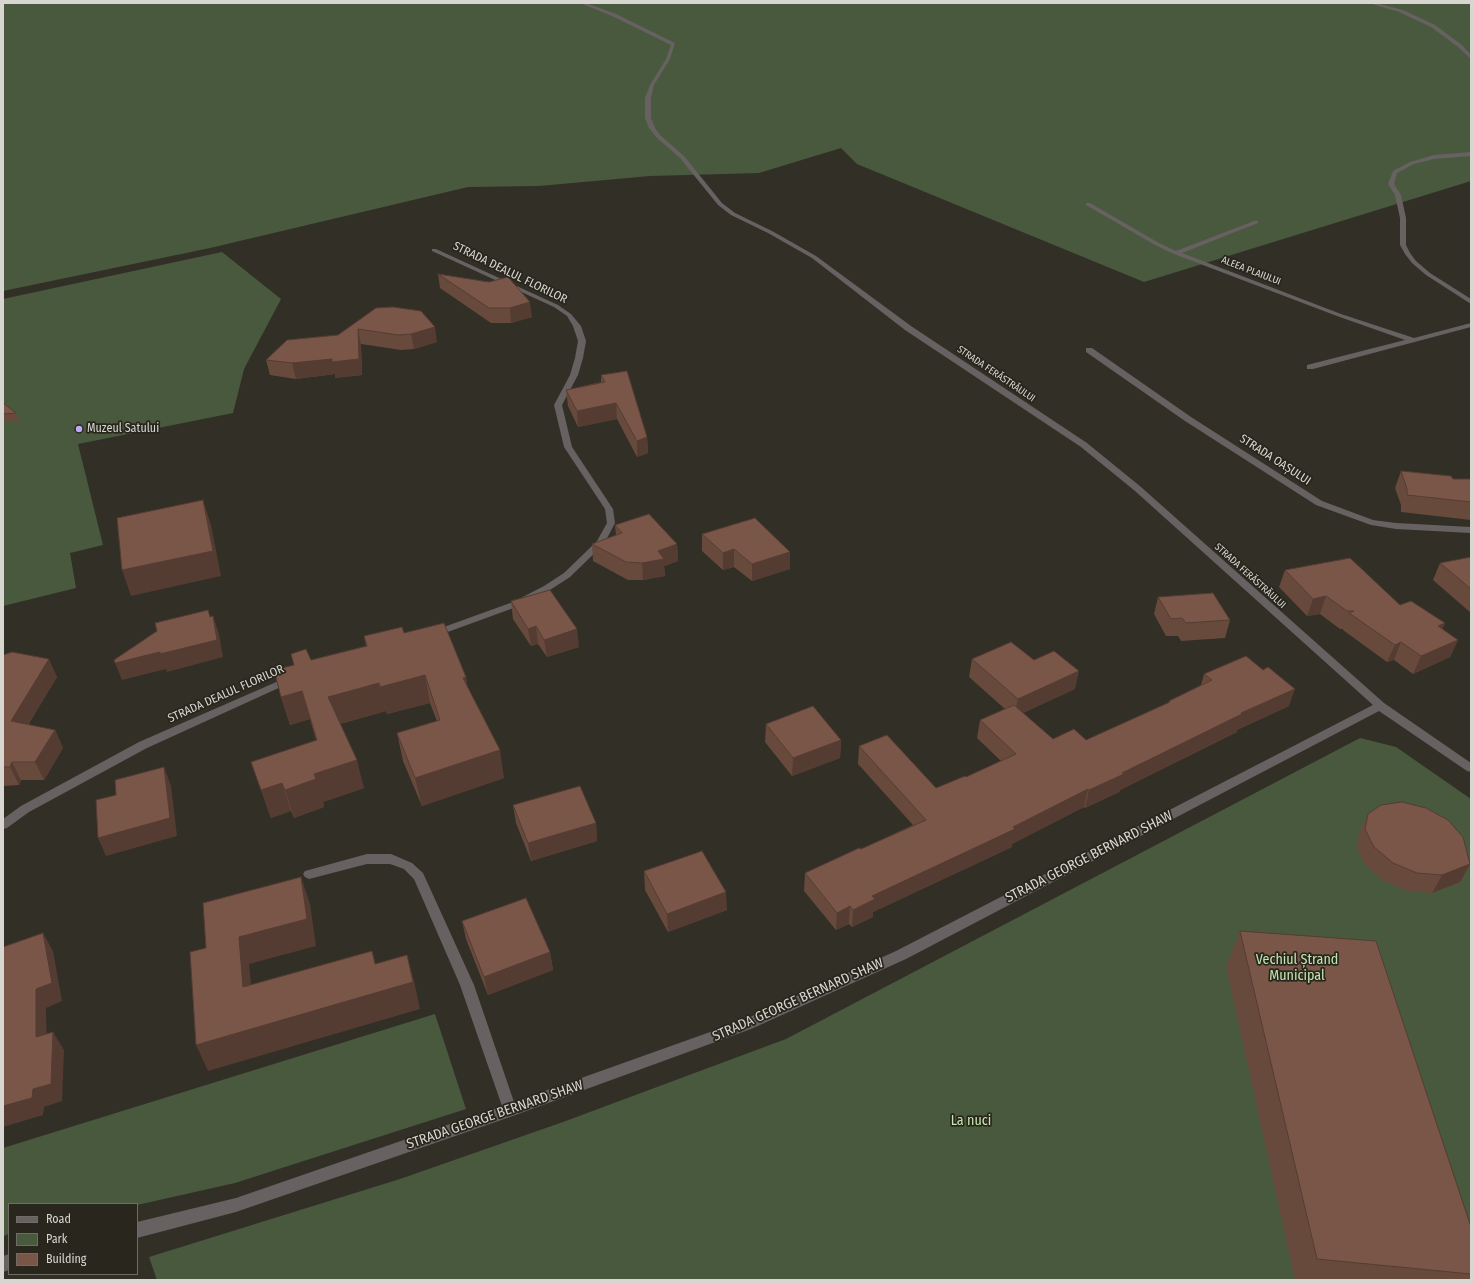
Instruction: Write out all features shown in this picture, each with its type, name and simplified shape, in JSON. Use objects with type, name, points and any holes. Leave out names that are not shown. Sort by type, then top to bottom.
[{"type":"street","name":"STRADA FERĂSTRĂULUI","points":[[582,3],[614,15],[673,44],[668,59],[652,85],[648,98],[648,118],[652,128],[658,136],[682,157],[720,204],[733,214],[770,232],[814,258],[839,275],[908,328],[1084,445],[1138,489],[1380,706],[1471,768]]},
{"type":"street","points":[[1371,3],[1401,11],[1433,26],[1460,46],[1471,58]]},
{"type":"street","points":[[1471,154],[1434,157],[1412,163],[1395,172],[1391,184],[1398,195],[1404,218],[1403,245],[1407,253],[1414,262],[1428,274],[1471,302]]},
{"type":"street","name":"ALEEA PLAIULUI","points":[[1088,204],[1157,244],[1176,253],[1339,316],[1413,340]]},
{"type":"street","points":[[1176,253],[1256,222]]},
{"type":"street","name":"STRADA DEALUL FLORILOR","points":[[421,638],[451,629],[516,604],[547,588],[567,575],[601,542],[611,523],[609,509],[568,448],[558,405],[574,375],[579,358],[582,341],[577,326],[569,316],[556,306],[434,250]]},
{"type":"street","points":[[1310,367],[1471,325]]},
{"type":"street","name":"STRADA OAȘULUI","points":[[1089,350],[1188,419],[1319,503],[1371,522],[1396,526],[1471,530]]},
{"type":"street","name":"STRADA DEALUL FLORILOR","points":[[3,825],[25,809],[142,745],[301,675]]},
{"type":"street","name":"STRADA GEORGE BERNARD SHAW","points":[[138,1230],[236,1205],[746,1026],[901,955],[1380,706]]},
{"type":"street","points":[[309,874],[368,859],[391,859],[408,866],[419,876],[468,985],[510,1110]]},
{"type":"green space","points":[[3,3],[1471,3],[1471,181],[1144,282],[857,164],[841,148],[759,173],[650,176],[539,186],[468,187],[210,248],[3,291]]},
{"type":"green space","name":"Muzeul Satului","points":[[222,252],[281,299],[244,369],[233,413],[78,444],[103,545],[70,553],[76,588],[3,606],[3,299]]},
{"type":"green space","points":[[1360,738],[1396,747],[1471,799],[1471,1280],[157,1280],[149,1257],[400,1179],[563,1122],[786,1039]]},
{"type":"green space","points":[[435,1014],[466,1109],[235,1183],[138,1205],[138,1203],[8,1203],[8,1234],[3,1236],[3,1148]]},
{"type":"building","points":[[438,274],[489,282],[508,277],[530,302],[510,308],[489,308]]},
{"type":"building","points":[[393,307],[421,311],[435,327],[411,334],[398,335],[358,329],[359,359],[332,362],[332,359],[292,363],[266,360],[287,340],[338,335],[376,308]]},
{"type":"building","points":[[627,371],[647,437],[637,441],[616,403],[577,411],[566,390],[605,382],[601,375]]},
{"type":"building","points":[[3,403],[16,413],[3,414]]},
{"type":"building","points":[[1401,471],[1451,476],[1453,479],[1471,479],[1471,502],[1407,495],[1407,489]]},
{"type":"building","points":[[203,500],[213,551],[122,570],[117,518]]},
{"type":"building","points":[[649,514],[677,544],[658,551],[664,559],[642,563],[626,562],[592,544],[622,533],[615,525]]},
{"type":"building","points":[[755,518],[790,552],[752,564],[734,549],[723,553],[702,534]]},
{"type":"building","points":[[1471,557],[1471,589],[1440,563]]},
{"type":"building","points":[[1350,558],[1400,605],[1411,601],[1445,623],[1438,626],[1458,640],[1421,656],[1401,642],[1395,645],[1349,613],[1354,611],[1347,611],[1326,596],[1313,599],[1285,570]]},
{"type":"building","points":[[550,590],[577,629],[544,640],[536,626],[528,629],[511,601]]},
{"type":"building","points":[[1213,593],[1230,620],[1186,623],[1182,618],[1171,619],[1158,597]]},
{"type":"building","points":[[208,610],[210,617],[213,616],[217,640],[115,663],[114,660],[157,631],[155,623]]},
{"type":"building","points":[[444,623],[466,677],[463,678],[500,750],[415,778],[397,733],[440,720],[425,675],[380,687],[379,683],[328,697],[357,760],[314,774],[316,779],[285,790],[282,783],[261,790],[251,762],[317,740],[302,691],[281,697],[274,670],[294,665],[291,654],[306,649],[311,660],[367,646],[364,636],[402,627],[404,633]]},
{"type":"building","points":[[1011,642],[1034,660],[1054,651],[1079,671],[1018,699],[972,659]]},
{"type":"building","points":[[12,652],[49,659],[11,721],[55,730],[35,762],[12,762],[10,767],[3,767],[3,655]]},
{"type":"building","points":[[1246,656],[1263,670],[1268,667],[1295,689],[1241,713],[1242,714],[1122,773],[1124,774],[1089,790],[1088,789],[1013,827],[1015,829],[872,896],[875,899],[853,910],[850,906],[837,913],[805,873],[859,848],[861,849],[926,820],[859,746],[887,735],[936,788],[965,776],[966,777],[1016,754],[980,720],[1014,705],[1053,739],[1074,729],[1086,740],[1170,702],[1169,701],[1212,680],[1204,674]]},
{"type":"building","points":[[813,706],[841,740],[793,758],[766,724]]},
{"type":"building","points":[[164,767],[170,818],[98,838],[96,800],[116,795],[115,780]]},
{"type":"building","points":[[580,786],[596,823],[528,843],[513,805]]},
{"type":"building","points":[[1402,802],[1426,808],[1448,820],[1463,837],[1470,864],[1442,875],[1417,873],[1393,863],[1374,847],[1365,829],[1368,814],[1381,805]]},
{"type":"building","points":[[702,851],[726,892],[667,914],[644,871]]},
{"type":"building","points":[[301,877],[307,919],[239,937],[243,987],[372,951],[375,964],[407,955],[413,982],[196,1045],[190,952],[206,948],[203,903]]},
{"type":"building","points":[[526,898],[550,952],[484,977],[462,921]]},
{"type":"building","points":[[1240,931],[1376,941],[1471,1227],[1471,1274],[1317,1259]]},
{"type":"building","points":[[43,933],[52,983],[36,989],[36,1037],[53,1032],[51,1084],[33,1089],[32,1098],[3,1106],[3,947]]},
{"type":"place","name":"Muzeul Satului","points":[[79,429]]},
{"type":"park label","name":"Vechiul Ștrand Municipal","points":[[1297,968]]},
{"type":"park label","name":"La nuci","points":[[971,1121]]}]
